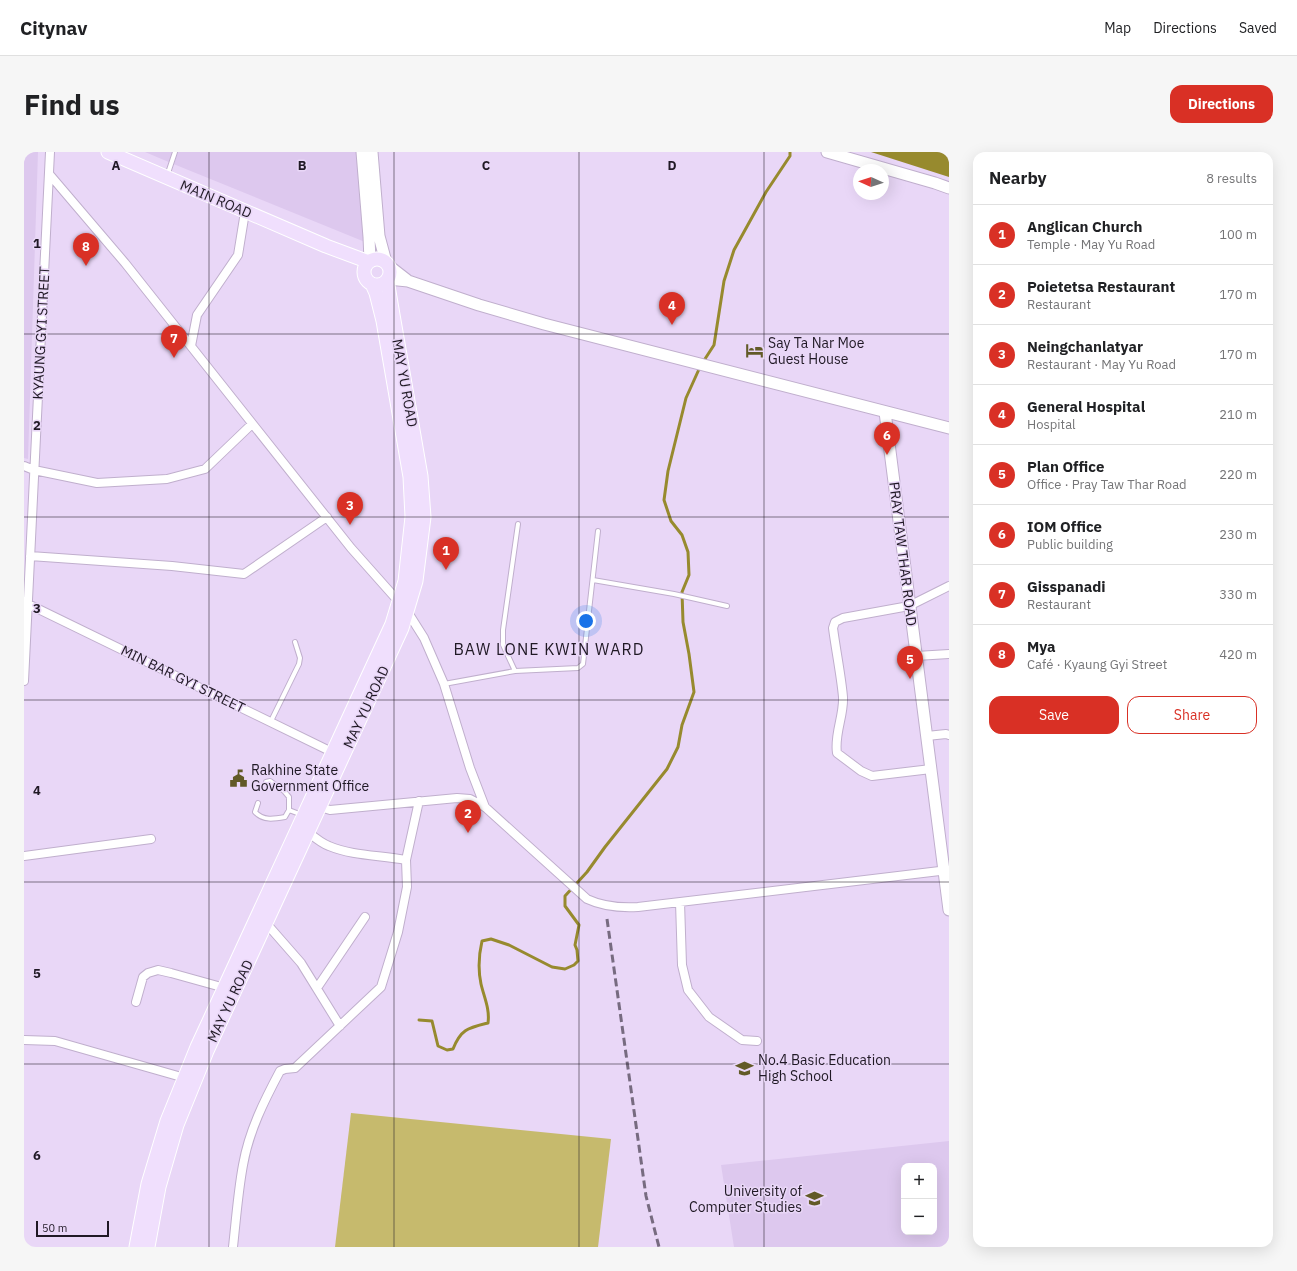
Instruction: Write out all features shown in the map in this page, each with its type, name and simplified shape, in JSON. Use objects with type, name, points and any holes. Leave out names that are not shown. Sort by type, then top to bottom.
[{"type":"main road","name":"MAIN ROAD","points":[[108,152],[326,246],[369,270],[378,259],[388,272]]},
{"type":"main road","points":[[369,270],[378,285],[388,272]]},
{"type":"main road","name":"MAY YU ROAD","points":[[369,270],[383,321],[410,477],[412,517],[403,607]]},
{"type":"main road","name":"MAY YU ROAD","points":[[136,1247],[148,1184],[167,1121],[185,1078],[225,988],[309,818],[338,755],[392,624],[403,607],[416,581],[424,517],[421,476],[388,272]]},
{"type":"main road","name":"MAY YU ROAD","points":[[148,1247],[159,1187],[177,1125],[207,1051],[308,832],[309,818],[320,807],[338,755]]},
{"type":"street","name":"KYAUNG GYI STREET","points":[[24,681],[26,603],[30,556],[50,152]]},
{"type":"street","points":[[362,152],[370,237],[369,270]]},
{"type":"street","points":[[372,152],[379,236],[388,272],[408,281],[479,305],[537,322],[949,428]]},
{"type":"street","points":[[827,152],[949,188]]},
{"type":"street","points":[[50,175],[125,263],[351,548],[403,607],[424,638],[444,684],[470,768],[485,807]]},
{"type":"street","points":[[191,346],[197,315],[238,255],[245,212]]},
{"type":"street","name":"PRAY TAW THAR ROAD","points":[[885,412],[909,606],[946,870],[949,910]]},
{"type":"street","points":[[24,466],[34,470],[97,483],[166,479],[205,469],[252,424]]},
{"type":"street","points":[[30,556],[172,566],[244,574],[327,517]]},
{"type":"street","points":[[931,769],[872,776],[861,771],[837,753],[836,744],[843,696],[833,628],[835,622],[843,618],[909,606],[949,586]]},
{"type":"street","name":"MIN BAR GYI STREET","points":[[26,603],[338,755]]},
{"type":"street","points":[[916,656],[949,654]]},
{"type":"street","points":[[927,736],[949,735]]},
{"type":"street","points":[[320,807],[330,810],[457,798],[470,799],[485,807],[587,899],[603,905],[619,908],[946,870]]},
{"type":"street","points":[[233,1247],[243,1165],[250,1136],[267,1096],[280,1071],[296,1068],[315,1048],[381,987],[398,932],[407,887],[406,860],[419,801]]},
{"type":"street","points":[[308,832],[328,846],[345,851],[406,860]]},
{"type":"street","points":[[24,856],[151,839]]},
{"type":"street","points":[[680,902],[682,966],[688,990],[709,1017],[742,1040],[757,1041]]},
{"type":"street","points":[[317,988],[365,918]]},
{"type":"street","points":[[266,923],[301,963],[340,1026]]},
{"type":"street","points":[[136,1002],[143,977],[148,972],[158,970],[172,972],[225,988]]},
{"type":"street","points":[[24,1040],[55,1041],[185,1078]]},
{"type":"lane","points":[[167,178],[175,152]]},
{"type":"lane","points":[[515,671],[503,645],[503,630],[518,524]]},
{"type":"lane","points":[[444,684],[515,671],[578,668],[583,664],[598,531]]},
{"type":"lane","points":[[593,580],[674,594],[728,606]]},
{"type":"lane","points":[[271,722],[299,664],[300,658],[296,642]]},
{"type":"lane","points":[[258,803],[255,812],[258,816],[270,820],[285,816],[289,810],[289,797],[284,791],[270,781],[266,782]]},
{"type":"lane","points":[[289,810],[309,818]]},
{"type":"shaded area","points":[[24,152],[38,152],[28,459],[24,458]]},
{"type":"shaded area","points":[[145,152],[356,152],[365,242],[171,163]]},
{"type":"shaded area","points":[[871,152],[949,152],[949,177]]},
{"type":"shaded area","points":[[351,1113],[611,1139],[598,1247],[335,1247]]},
{"type":"shaded area","name":"University of Computer Studies","points":[[949,1141],[949,1247],[734,1247],[721,1165]]},
{"type":"waterway","points":[[703,362],[714,345],[724,281],[734,250],[766,192],[790,156],[790,152]]},
{"type":"waterway","points":[[419,1020],[432,1021],[438,1046],[447,1050],[453,1049],[459,1037],[466,1030],[488,1023],[487,1008],[479,973],[482,941],[491,939],[509,945],[552,967],[565,969],[574,965],[578,961],[575,945],[579,925],[565,906],[565,896],[587,872],[667,769],[678,747],[682,725],[694,692],[683,622],[682,592],[689,575],[688,552],[682,535],[671,521],[664,500],[668,471],[686,398],[700,367]]},
{"type":"railway","points":[[607,919],[646,1196],[659,1247]]},
{"type":"place","name":"Mya","points":[[86,266]]},
{"type":"place","name":"General Hospital","points":[[672,325]]},
{"type":"place","name":"Say Ta Nar Moe Guest House","points":[[755,351]]},
{"type":"place","name":"Gisspanadi","points":[[174,358]]},
{"type":"place","name":"IOM Office","points":[[887,455]]},
{"type":"place","name":"Neingchanlatyar","points":[[350,525]]},
{"type":"place","name":"Anglican Church","points":[[446,570]]},
{"type":"place","name":"Plan Office","points":[[910,679]]},
{"type":"place","name":"Rakhine State Government Office","points":[[238,778]]},
{"type":"place","name":"Poietetsa Restaurant","points":[[468,833]]},
{"type":"place","name":"No.4 Basic Education High School","points":[[745,1068]]},
{"type":"place","name":"University of Computer Studies","points":[[815,1199]]},
{"type":"district","name":"BAW LONE KWIN WARD","points":[[549,649]]}]
